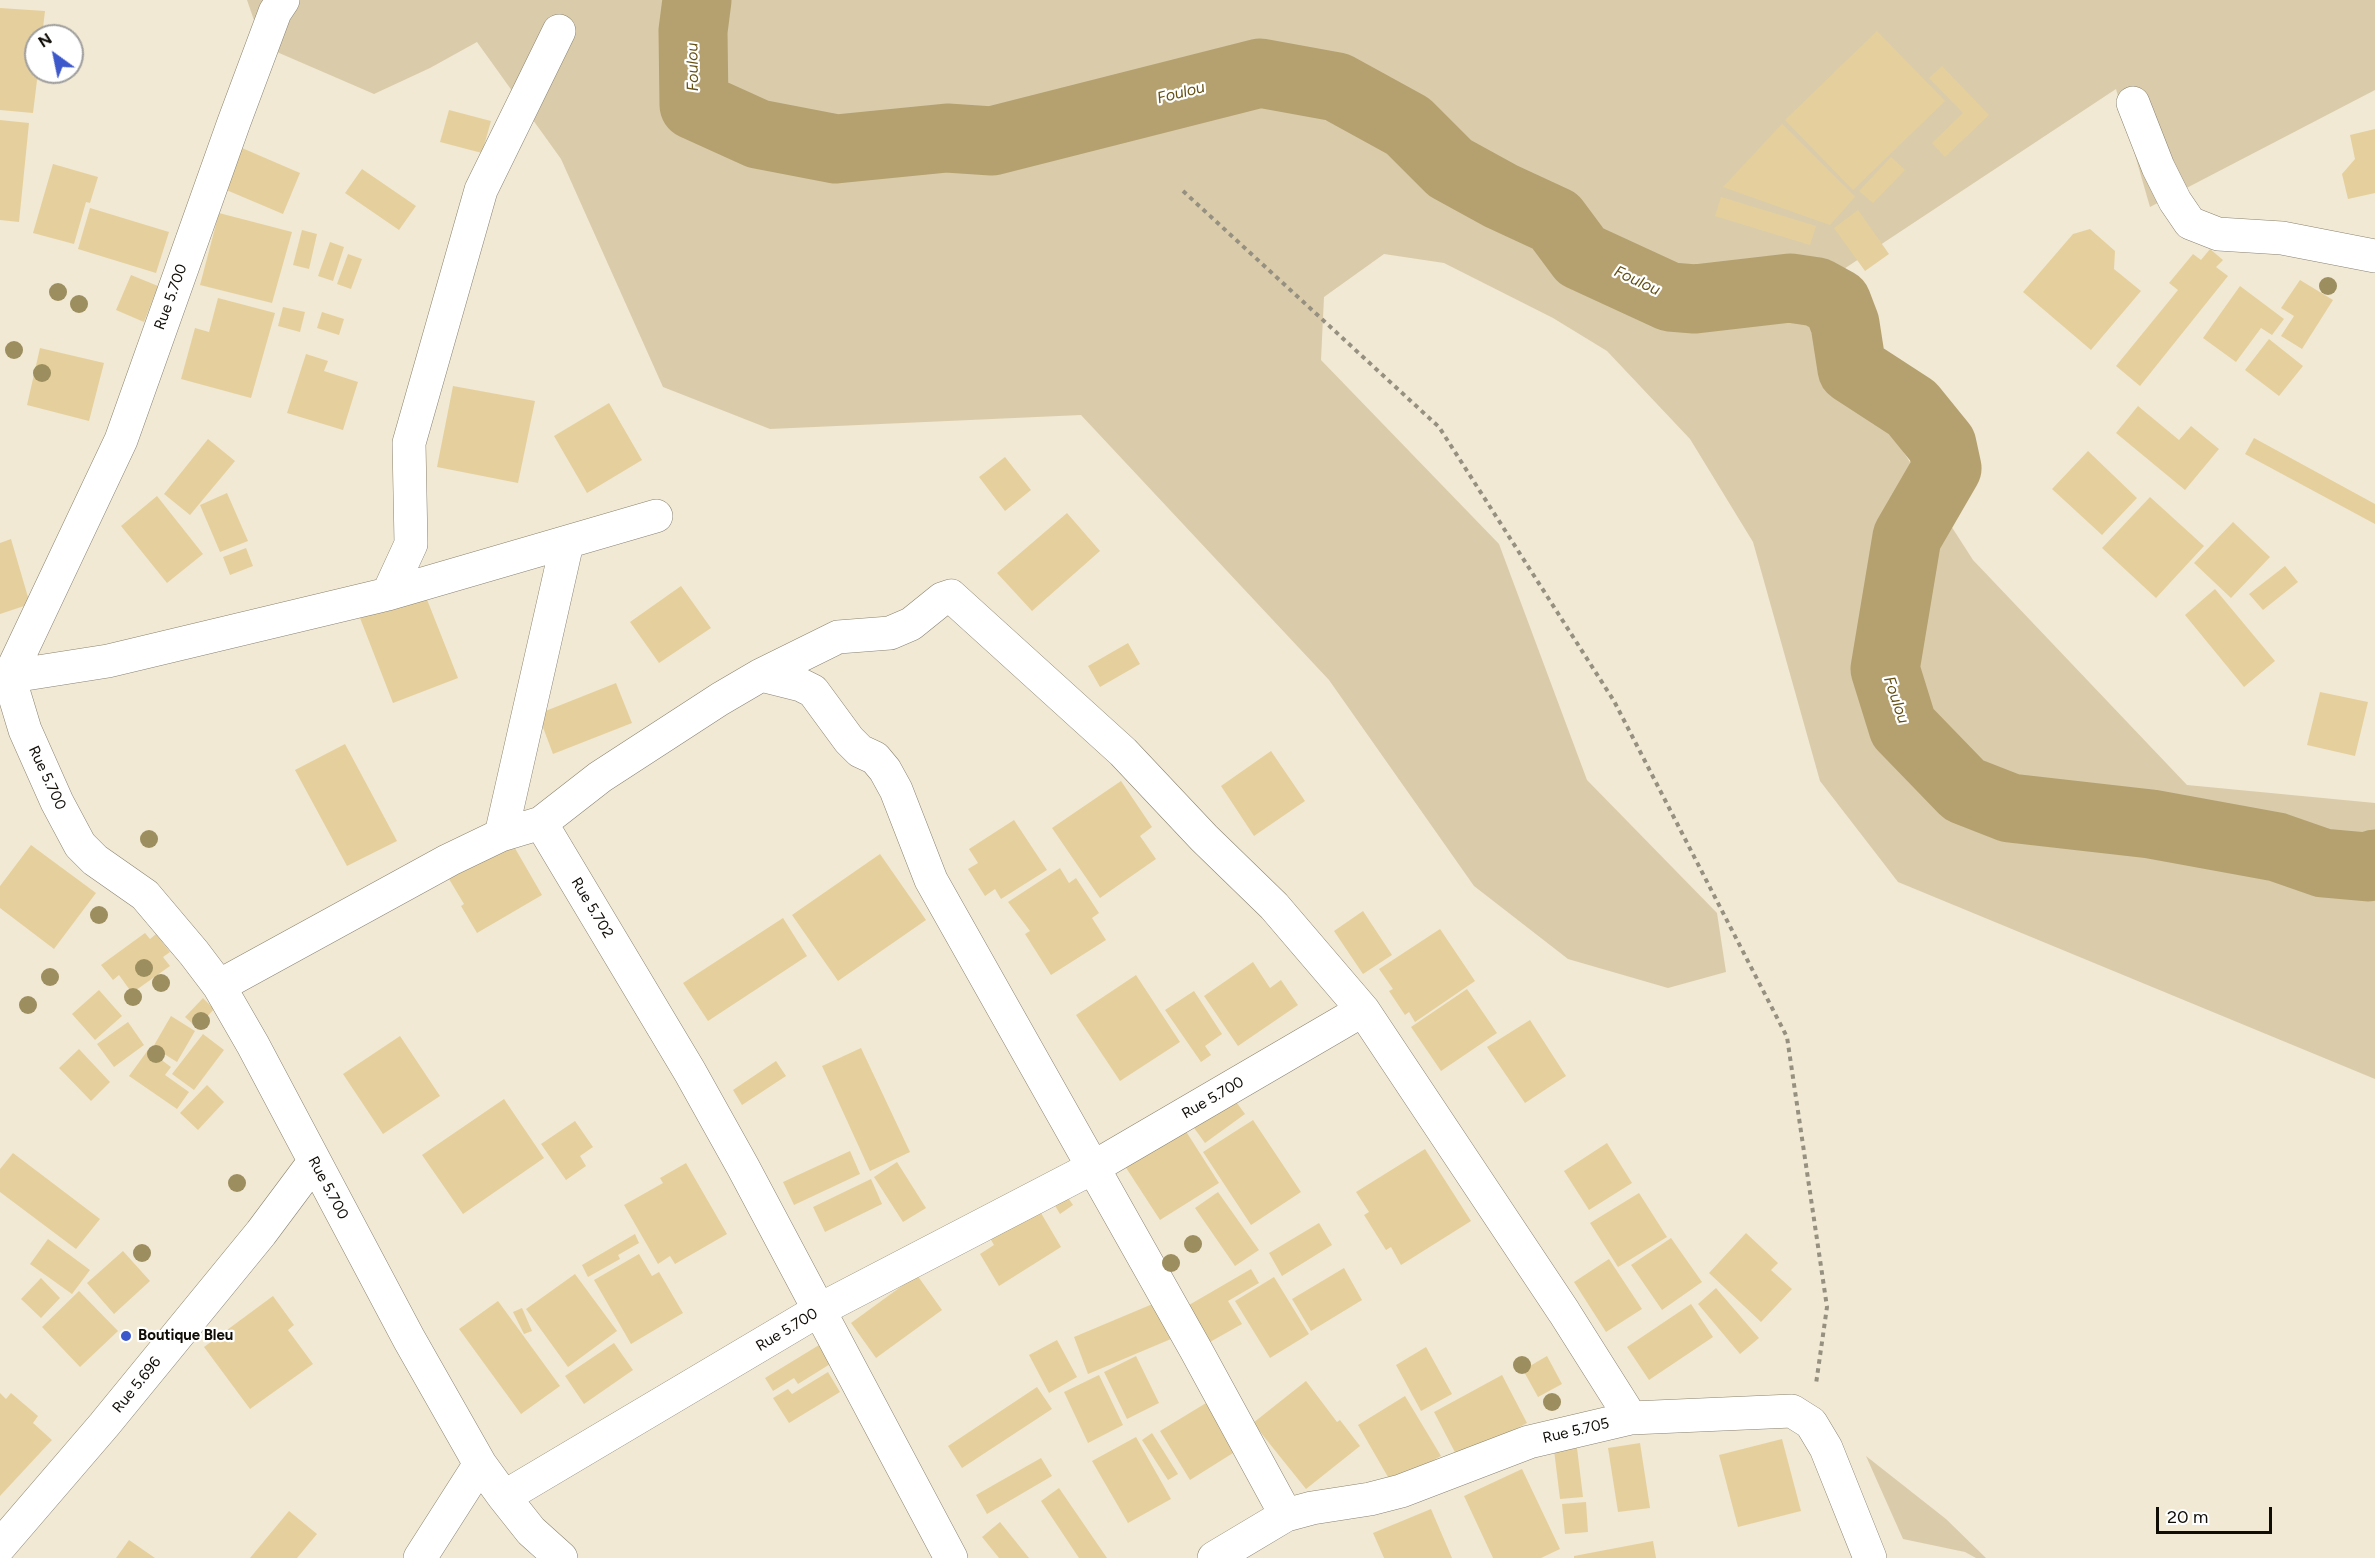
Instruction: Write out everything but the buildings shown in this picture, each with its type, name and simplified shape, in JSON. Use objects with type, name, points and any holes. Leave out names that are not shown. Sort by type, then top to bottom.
[{"type":"street","name":"Rue 5.700","points":[[283,0],[275,12],[238,111],[120,440],[3,682],[57,802],[80,845],[95,860],[145,895],[219,986],[254,1046],[409,1339],[480,1464],[504,1497],[819,1311],[1094,1167],[1363,1010]]},
{"type":"street","points":[[388,594],[411,544],[409,443],[482,190],[559,31]]},
{"type":"street","points":[[2133,103],[2158,167],[2175,201],[2190,223],[2218,234],[2282,238],[2375,256]]},
{"type":"street","points":[[3,682],[108,661],[388,594],[656,516]]},
{"type":"street","points":[[501,835],[567,543]]},
{"type":"street","points":[[219,986],[449,860],[501,835],[541,823],[600,777],[761,675],[838,637],[890,633],[911,624],[942,599],[951,597],[1123,752],[1204,838],[1274,906],[1363,1010],[1564,1312],[1631,1418]]},
{"type":"street","points":[[761,675],[801,685],[813,691],[860,751],[874,758],[885,770],[896,790],[931,880],[1094,1167],[1286,1515]]},
{"type":"street","name":"Rue 5.702","points":[[541,823],[690,1072],[743,1167],[951,1558]]},
{"type":"street","name":"Rue 5.696","points":[[0,1546],[111,1416],[253,1242],[314,1162]]},
{"type":"street","name":"Rue 5.705","points":[[1214,1558],[1286,1515],[1401,1491],[1529,1442],[1631,1418],[1792,1411],[1810,1423]]},
{"type":"street","points":[[1810,1423],[1826,1448],[1870,1558]]},
{"type":"street","points":[[420,1558],[480,1464]]},
{"type":"street","points":[[504,1497],[531,1531],[561,1558]]},
{"type":"path","points":[[1183,191],[1439,427],[1614,701],[1787,1037],[1827,1307],[1810,1423]]},
{"type":"shaded area","points":[[247,0],[2375,0],[2375,90],[2150,207],[2116,89],[1803,296],[1973,560],[2187,785],[2375,803],[2375,1079],[1898,882],[1820,781],[1753,542],[1690,439],[1607,351],[1553,318],[1444,263],[1384,254],[1324,297],[1321,360],[1499,544],[1587,780],[1717,913],[1726,972],[1668,988],[1568,959],[1474,886],[1329,680],[1081,415],[770,429],[663,387],[561,159],[477,42],[430,68],[374,94],[263,46]]},
{"type":"shaded area","points":[[1866,1456],[1946,1519],[1986,1558],[1976,1558],[1965,1552],[1903,1539]]},
{"type":"waterway","name":"Foulou","points":[[697,0],[693,31],[694,105],[758,134],[836,149],[947,138],[992,141],[1260,73],[1337,87],[1408,126],[1450,168],[1501,196],[1555,221],[1581,256],[1670,297],[1695,299],[1790,288],[1817,292],[1837,303],[1845,324],[1852,369],[1912,408],[1942,445],[1947,468],[1907,537],[1885,669],[1903,727],[1964,790],[2010,808],[2151,824],[2277,847],[2323,863],[2368,867],[2375,864]]},
{"type":"place","name":"Boutique Bleu","points":[[126,1336]]}]
